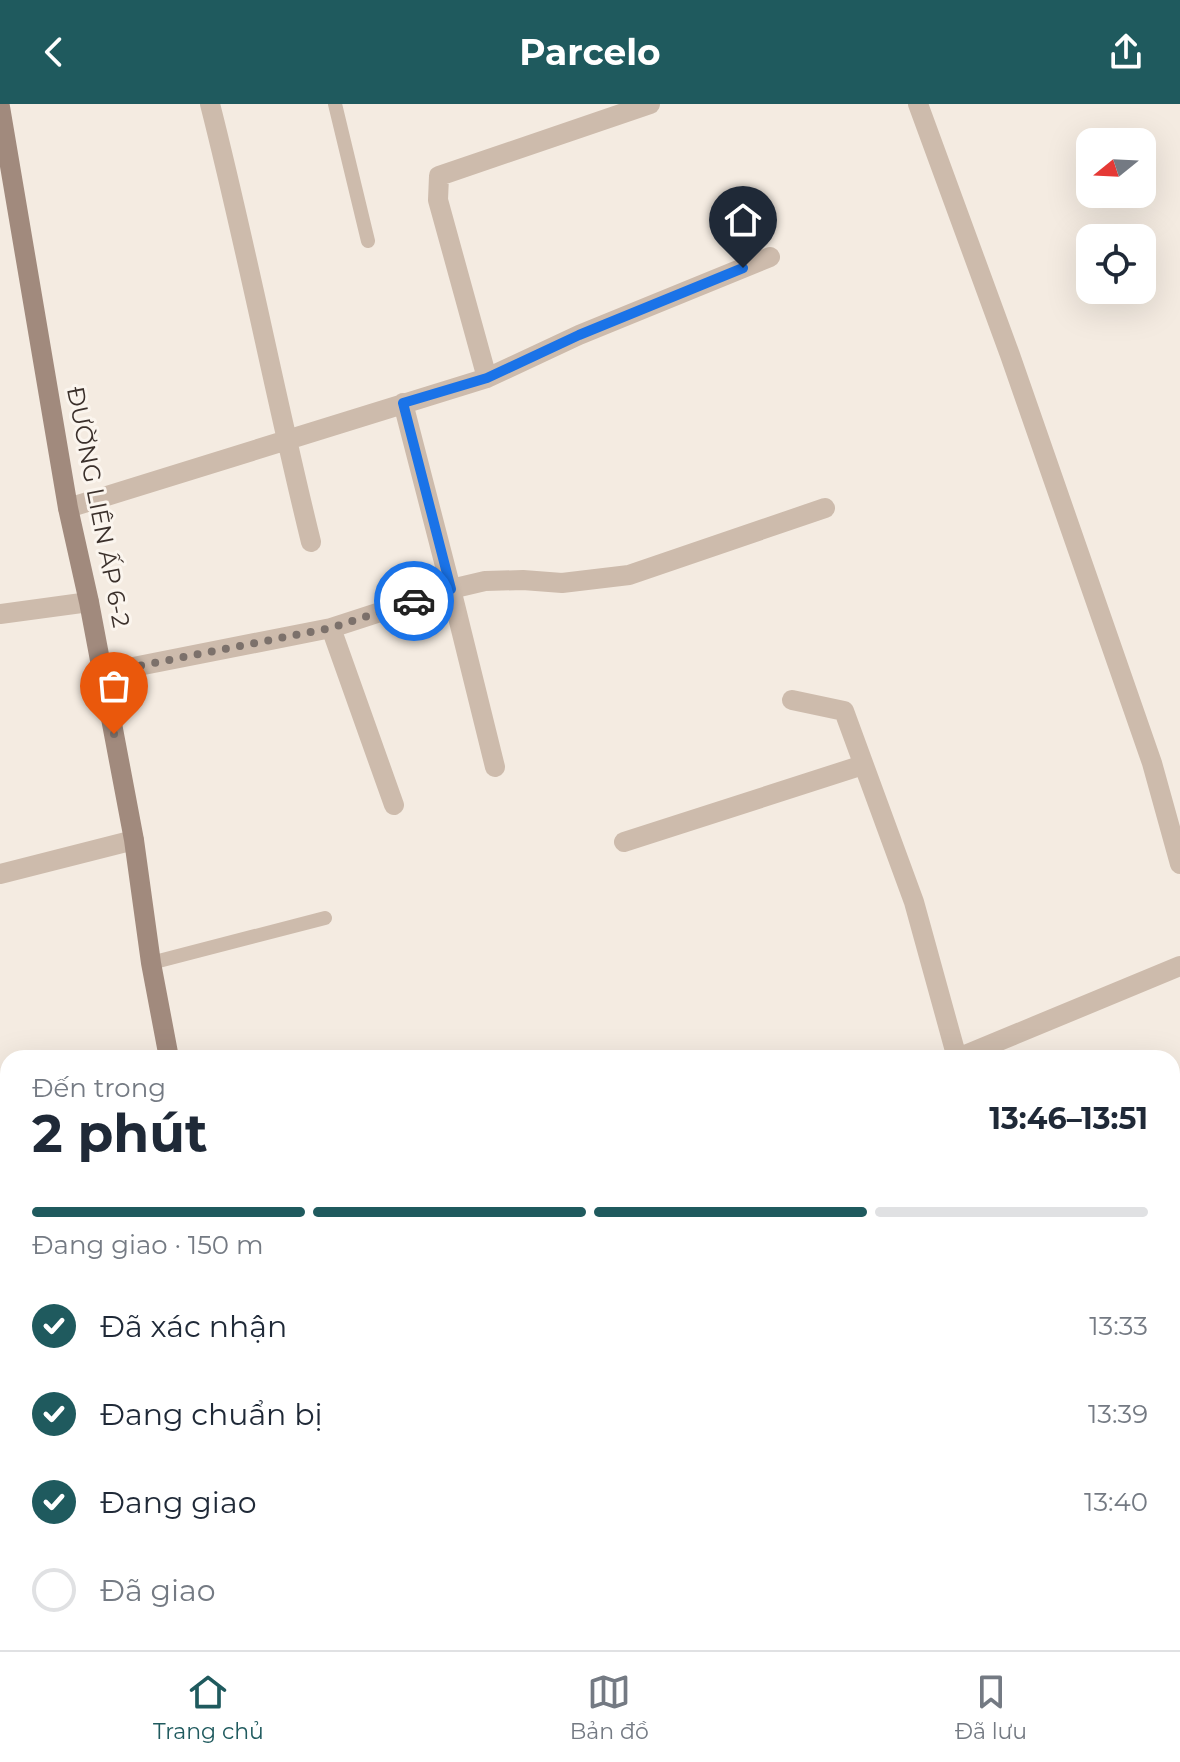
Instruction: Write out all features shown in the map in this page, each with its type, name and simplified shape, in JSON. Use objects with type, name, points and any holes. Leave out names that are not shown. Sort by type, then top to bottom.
[{"type":"street","points":[[210,104],[311,542]]},
{"type":"street","points":[[487,378],[438,200],[439,176],[650,104]]},
{"type":"street","points":[[918,104],[1010,355],[1152,763],[1180,864]]},
{"type":"street","name":"ĐƯỜNG LIÊN ẤP 6-2","points":[[0,107],[5,166],[68,508],[134,840],[151,963],[167,1050]]},
{"type":"street","points":[[68,508],[487,378],[579,335],[770,257]]},
{"type":"street","points":[[403,403],[495,767]]},
{"type":"street","points":[[103,673],[331,628],[485,581],[562,583],[629,575],[825,508]]},
{"type":"street","points":[[0,614],[89,602]]},
{"type":"street","points":[[331,628],[394,805]]},
{"type":"street","points":[[792,700],[844,711],[914,902],[956,1050]]},
{"type":"street","points":[[624,842],[863,765]]},
{"type":"street","points":[[0,874],[134,840]]},
{"type":"street","points":[[977,1050],[1180,966]]},
{"type":"lane","points":[[335,104],[368,241]]},
{"type":"lane","points":[[151,963],[325,918]]},
{"type":"way so far","points":[[114,734],[103,673],[331,628],[414,601]]},
{"type":"route","points":[[414,601],[451,589],[403,403],[487,378],[579,335],[743,268]]}]
